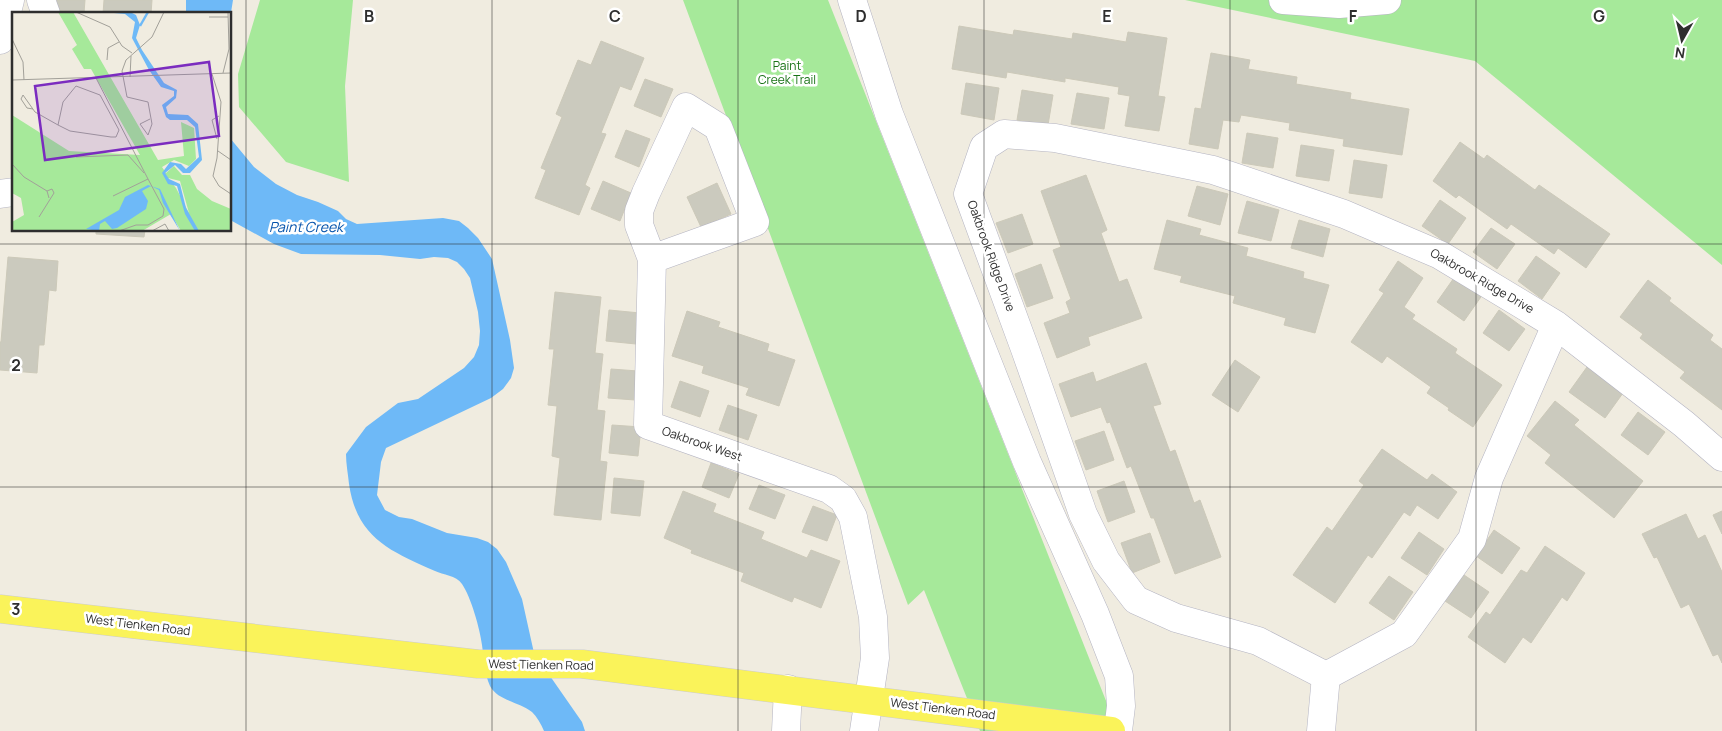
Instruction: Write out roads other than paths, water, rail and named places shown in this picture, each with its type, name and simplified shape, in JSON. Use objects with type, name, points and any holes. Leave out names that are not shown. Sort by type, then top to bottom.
[{"type":"main road","name":"West Tienken Road","points":[[0,609],[478,664],[582,664],[1111,731]]},
{"type":"street","points":[[0,40],[10,0]]},
{"type":"street","points":[[41,0],[45,12]]},
{"type":"street","points":[[852,0],[896,132],[1027,462],[1095,614],[1119,676],[1121,706],[1118,731]]},
{"type":"street","points":[[1283,0],[1339,4],[1387,0]]},
{"type":"street","name":"Oakbrook West","points":[[652,259],[755,222],[718,127],[686,107],[639,211],[639,225],[652,259],[648,425],[829,489],[843,499],[853,517],[873,617],[875,658],[870,699]]},
{"type":"street","name":"Oakbrook Ridge Drive","points":[[1326,676],[1258,641],[1176,618],[1136,600],[1106,561],[1083,514],[968,194],[984,147],[1004,134],[1054,138],[1213,170],[1344,214],[1440,255],[1556,325],[1684,424],[1722,458]]},
{"type":"street","points":[[1321,731],[1326,676],[1404,634],[1472,539],[1489,478],[1556,325]]},
{"type":"street","points":[[786,731],[788,689]]},
{"type":"street","points":[[864,731],[870,699]]},
{"type":"water","points":[[186,0],[233,0],[231,13],[186,12]]},
{"type":"water","name":"Paint Creek","points":[[231,139],[254,167],[276,184],[297,195],[338,211],[346,219],[357,224],[443,218],[459,221],[478,238],[492,259],[510,340],[514,368],[511,378],[503,389],[491,398],[386,448],[381,462],[377,495],[385,510],[399,517],[412,519],[447,533],[477,538],[488,542],[497,549],[506,562],[522,599],[534,653],[582,722],[585,731],[544,731],[532,712],[498,695],[490,686],[486,676],[481,638],[475,613],[462,584],[453,577],[404,557],[378,540],[359,518],[353,502],[346,454],[366,427],[398,403],[418,399],[464,368],[474,357],[479,345],[478,312],[470,278],[464,269],[457,262],[448,258],[420,259],[380,255],[301,254],[274,244],[232,221]]},
{"type":"park label","name":"Paint Creek Trail","points":[[787,73]]}]
